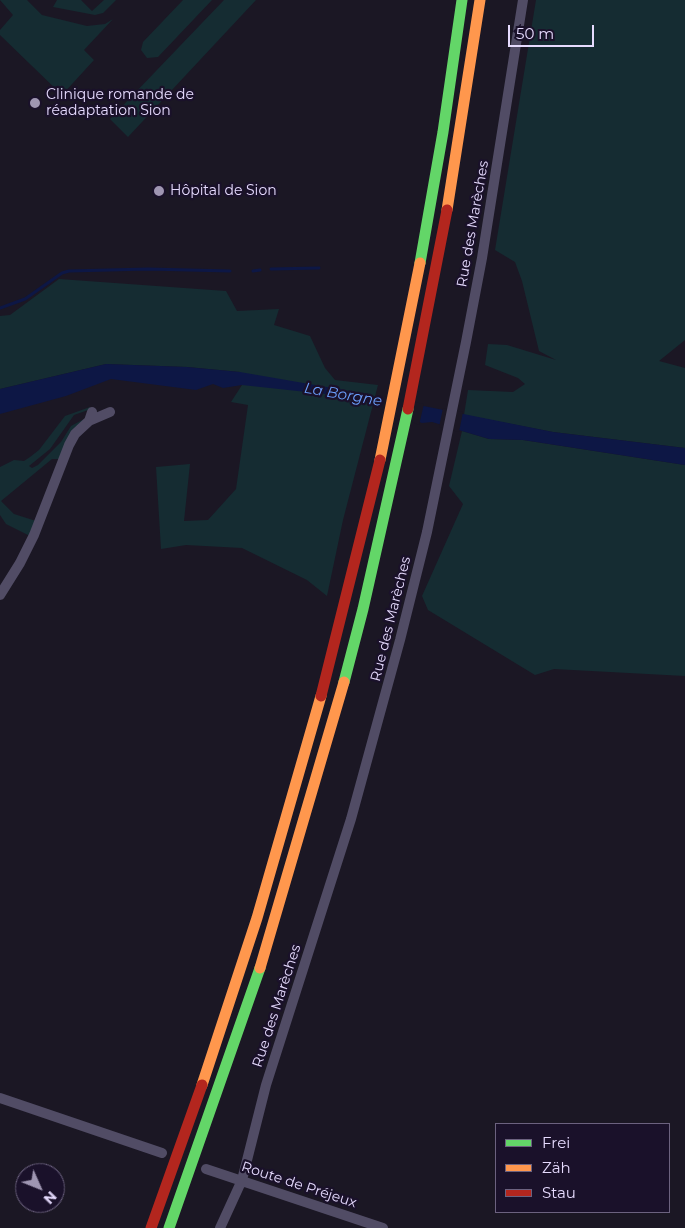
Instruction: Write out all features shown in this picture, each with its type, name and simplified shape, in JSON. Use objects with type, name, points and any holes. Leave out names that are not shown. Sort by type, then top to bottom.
[{"type":"highway","points":[[151,1228],[205,1078],[263,900],[316,718],[366,520],[415,291],[440,151],[462,0]]},
{"type":"highway","points":[[170,1228],[225,1073],[289,875],[341,693],[384,524],[432,294],[467,92],[480,0]]},
{"type":"street","name":"Rue des Marèches","points":[[220,1228],[242,1180],[266,1085],[325,904],[370,753],[426,532],[482,258],[523,0]]},
{"type":"street","points":[[0,595],[20,563],[34,535],[68,445],[90,416],[110,412]]},
{"type":"street","points":[[0,1098],[162,1153]]},
{"type":"street","name":"Route de Préjeux","points":[[206,1169],[383,1228]]},
{"type":"green space","points":[[0,0],[27,0],[42,15],[87,26],[105,24],[113,19],[84,50],[94,60],[62,95],[0,35],[0,30],[13,15]]},
{"type":"green space","points":[[57,0],[81,0],[92,11],[104,0],[116,0],[103,13],[95,15],[53,7]]},
{"type":"green space","points":[[183,0],[212,0],[158,57],[147,58],[141,50],[143,42]]},
{"type":"green space","points":[[224,0],[256,0],[128,137],[110,119]]},
{"type":"green space","points":[[536,0],[685,0],[685,340],[659,361],[685,368],[685,448],[553,432],[464,415],[468,390],[513,392],[525,384],[518,378],[485,365],[488,344],[507,345],[556,360],[539,351],[522,281],[515,262],[495,250]]},
{"type":"green space","points":[[59,279],[226,291],[237,311],[279,309],[274,325],[310,336],[325,368],[335,380],[378,385],[343,520],[327,596],[307,580],[242,548],[186,545],[161,549],[156,467],[190,464],[184,521],[208,520],[236,489],[248,405],[231,402],[242,385],[240,372],[187,367],[106,364],[0,389],[0,316],[10,315]]},
{"type":"green space","points":[[90,407],[91,409],[74,415],[50,449],[29,466],[32,468],[38,465],[61,442],[71,426],[84,419],[60,459],[52,459],[1,501],[14,514],[36,521],[30,536],[6,524],[0,515],[0,467],[14,460],[24,461],[30,457],[39,450],[65,416]]},
{"type":"green space","points":[[462,431],[489,439],[523,440],[685,465],[685,676],[554,669],[535,675],[428,610],[422,596],[463,504],[449,486]]},
{"type":"water","name":"La Borgne","points":[[106,364],[187,367],[240,372],[344,390],[553,432],[685,448],[685,465],[523,440],[489,439],[432,422],[422,423],[372,403],[325,394],[242,385],[223,388],[213,384],[196,390],[111,379],[66,396],[0,414],[0,389]]},
{"type":"pier","points":[[379,395],[424,404],[419,425],[376,407]]},
{"type":"pier","points":[[443,408],[463,412],[459,432],[439,427]]},
{"type":"waterway","points":[[271,269],[319,268]]},
{"type":"waterway","points":[[0,308],[25,299],[62,273],[69,271],[148,269],[230,271]]},
{"type":"waterway","points":[[253,271],[260,270]]},
{"type":"traffic: fast","points":[[420,263],[443,132],[462,0]]},
{"type":"traffic: fast","points":[[344,682],[363,609],[408,409]]},
{"type":"traffic: fast","points":[[169,1228],[260,968]]},
{"type":"traffic: slow","points":[[447,210],[480,0]]},
{"type":"traffic: slow","points":[[380,460],[420,263]]},
{"type":"traffic: slow","points":[[260,968],[344,682]]},
{"type":"traffic: slow","points":[[202,1085],[257,918],[321,696]]},
{"type":"traffic: jam","points":[[408,409],[447,210]]},
{"type":"traffic: jam","points":[[321,696],[380,460]]},
{"type":"traffic: jam","points":[[151,1228],[202,1085]]},
{"type":"place","name":"Clinique romande de réadaptation Sion","points":[[35,103]]},
{"type":"place","name":"Hôpital de Sion","points":[[159,191]]}]
